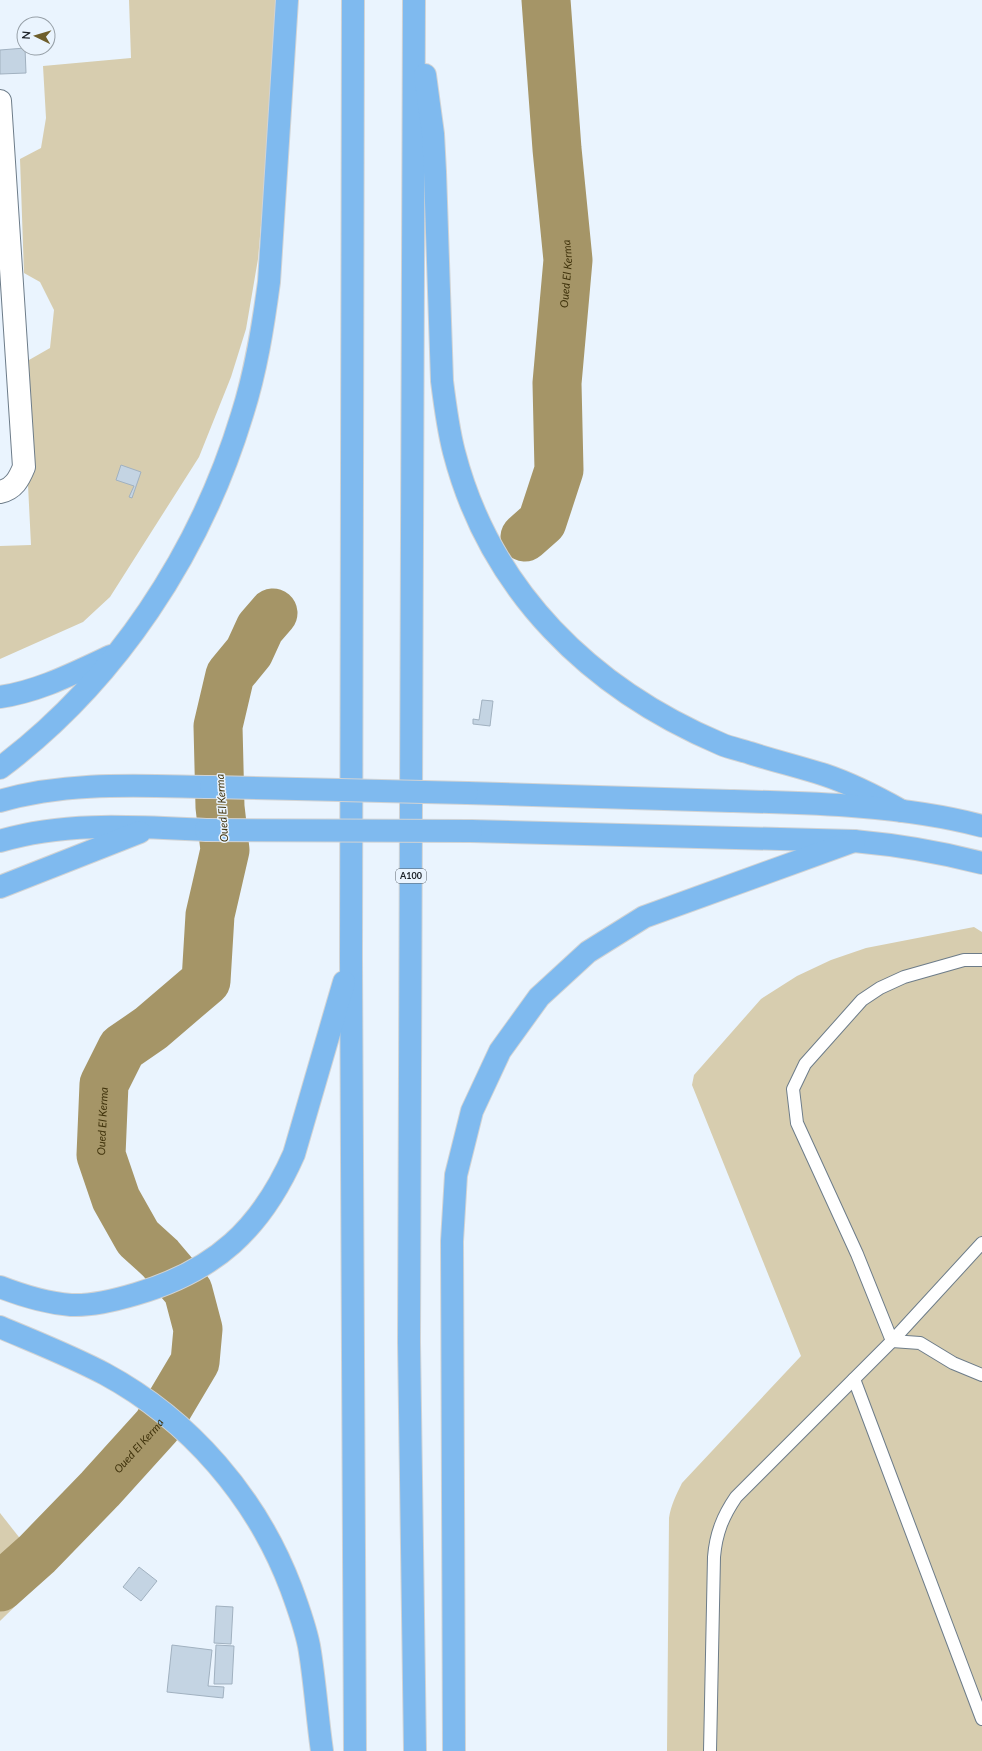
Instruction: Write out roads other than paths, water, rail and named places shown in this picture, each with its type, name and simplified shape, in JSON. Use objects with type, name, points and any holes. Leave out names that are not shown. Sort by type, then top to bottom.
[{"type":"highway","points":[[0,768],[24,750],[57,720],[88,688],[144,617],[169,579],[198,526],[228,457],[254,371],[263,326],[269,282],[287,0]]},
{"type":"highway","points":[[353,0],[351,958],[355,1751]]},
{"type":"highway","points":[[414,2],[433,134],[442,381],[447,416],[454,451],[464,485],[478,519],[496,554],[517,588],[541,619],[573,651],[608,680],[645,706],[685,728],[723,745],[840,781],[875,796],[902,811]]},
{"type":"highway","name":"A100","points":[[414,2],[409,1342],[415,1751]]},
{"type":"highway","points":[[0,696],[21,694],[54,683],[117,653]]},
{"type":"highway","points":[[0,801],[45,791],[88,787],[130,786],[467,793],[811,803],[902,811],[964,821],[982,826]]},
{"type":"highway","points":[[0,841],[20,835],[48,830],[91,827],[151,827],[206,830],[471,831],[854,841],[899,845],[944,853],[982,863]]},
{"type":"highway","points":[[0,887],[151,827]]},
{"type":"highway","points":[[454,1751],[452,1241],[456,1175],[472,1111],[500,1051],[539,997],[588,952],[644,917],[854,841]]},
{"type":"highway","points":[[0,1287],[32,1299],[72,1305],[111,1302],[173,1282],[195,1271],[216,1257],[237,1240],[270,1200],[284,1178],[294,1154],[351,958]]},
{"type":"highway","points":[[0,1327],[104,1374],[138,1394],[169,1417],[198,1443],[224,1472],[247,1503],[268,1536],[285,1571],[299,1608],[309,1645],[322,1751]]},
{"type":"street","points":[[0,101],[7,317],[24,467],[18,481],[6,491],[0,492]]},
{"type":"lane","points":[[892,1341],[857,1254],[797,1124],[793,1090],[804,1064],[862,1000],[880,988],[904,977],[964,960],[982,960]]},
{"type":"lane","points":[[710,1751],[714,1557],[715,1540],[720,1524],[736,1496],[892,1341],[982,1243]]},
{"type":"lane","points":[[892,1341],[920,1343],[953,1363],[982,1375]]},
{"type":"lane","points":[[854,1379],[982,1719]]},
{"type":"waterway","name":"Oued El Kerma","points":[[525,537],[542,522],[559,470],[557,383],[568,260],[557,149],[546,0]]},
{"type":"waterway","name":"Oued El Kerma","points":[[0,1587],[37,1554],[100,1489],[157,1426],[195,1362],[198,1329],[188,1291],[160,1258],[138,1238],[116,1199],[101,1155],[104,1084],[122,1048],[151,1028],[206,981],[210,915],[225,850],[220,807],[218,726],[230,675],[249,652],[260,628],[273,613]]}]
